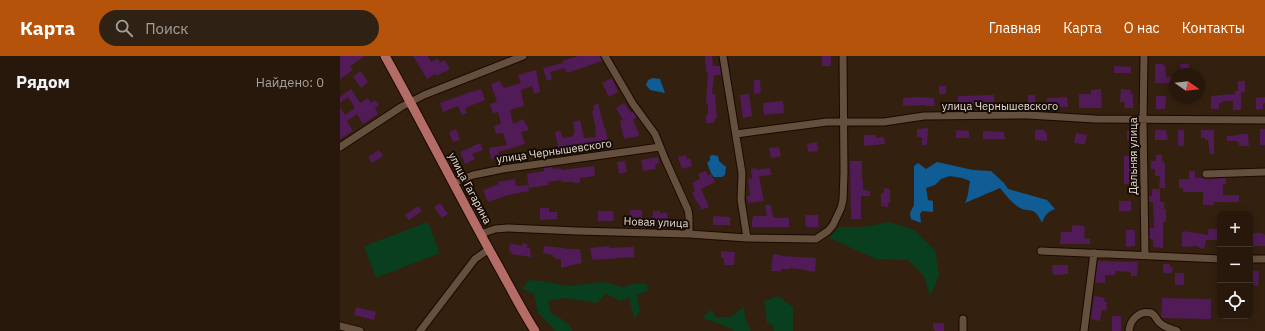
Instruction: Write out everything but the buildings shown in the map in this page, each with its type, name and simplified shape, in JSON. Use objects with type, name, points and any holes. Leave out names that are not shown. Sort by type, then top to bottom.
[{"type":"main road","name":"улица Гагарина","points":[[385,56],[411,102],[480,234],[535,331]]},
{"type":"street","points":[[340,147],[392,113],[424,95],[523,56]]},
{"type":"street","points":[[605,56],[633,104],[655,134],[688,210],[689,234]]},
{"type":"street","points":[[723,56],[742,173],[741,200],[747,238]]},
{"type":"street","points":[[842,56],[843,121]]},
{"type":"street","name":"Дальняя улица","points":[[1144,56],[1143,120],[1145,255]]},
{"type":"street","name":"улица Чернышевского","points":[[736,134],[827,122],[884,122],[917,116],[1028,115],[1143,120],[1265,120]]},
{"type":"street","name":"Новая улица","points":[[480,234],[495,229],[508,228],[689,234],[747,238],[816,239],[828,231],[837,218],[843,200],[843,121]]},
{"type":"street","name":"улица Чернышевского","points":[[453,183],[473,175],[503,169],[660,147]]},
{"type":"street","points":[[1206,174],[1265,172]]},
{"type":"street","points":[[420,331],[475,259],[489,249]]},
{"type":"street","points":[[1041,251],[1217,259]]},
{"type":"street","points":[[1084,331],[1094,253]]},
{"type":"street","points":[[1253,260],[1265,259]]},
{"type":"street","points":[[1129,331],[1130,324],[1134,317],[1141,314],[1150,313],[1153,314],[1161,324],[1177,331]]},
{"type":"street","points":[[963,319],[963,331]]},
{"type":"street","points":[[340,326],[360,331]]},
{"type":"green space","points":[[428,222],[440,253],[376,278],[364,246]]},
{"type":"green space","points":[[890,222],[914,230],[935,250],[939,274],[930,296],[924,276],[908,260],[876,259],[829,238],[839,227],[862,227]]},
{"type":"green space","points":[[529,280],[569,286],[603,282],[623,287],[637,283],[647,284],[648,291],[637,295],[640,312],[634,318],[629,298],[621,301],[606,294],[597,303],[564,298],[548,301],[551,313],[566,323],[573,331],[556,331],[538,313],[534,294],[522,289]]},
{"type":"green space","points":[[778,296],[793,307],[793,331],[774,331],[774,326],[767,323],[764,301]]},
{"type":"green space","points":[[744,307],[745,317],[751,331],[733,331],[733,329],[703,318],[709,311],[713,311],[715,317],[730,317]]},
{"type":"water","points":[[653,78],[660,79],[665,93],[650,90],[646,85],[648,80]]},
{"type":"water","points":[[710,156],[718,156],[719,161],[726,167],[725,175],[722,177],[714,177],[711,173],[707,163],[710,160]]},
{"type":"water","points":[[937,162],[973,170],[991,171],[1004,183],[1008,189],[1047,200],[1055,209],[1047,214],[1042,223],[1036,213],[1017,206],[1000,188],[965,203],[970,181],[950,176],[941,179],[935,185],[926,188],[928,200],[933,201],[933,212],[922,211],[920,214],[921,223],[911,219],[910,213],[914,205],[914,166],[918,163],[926,169]]}]
